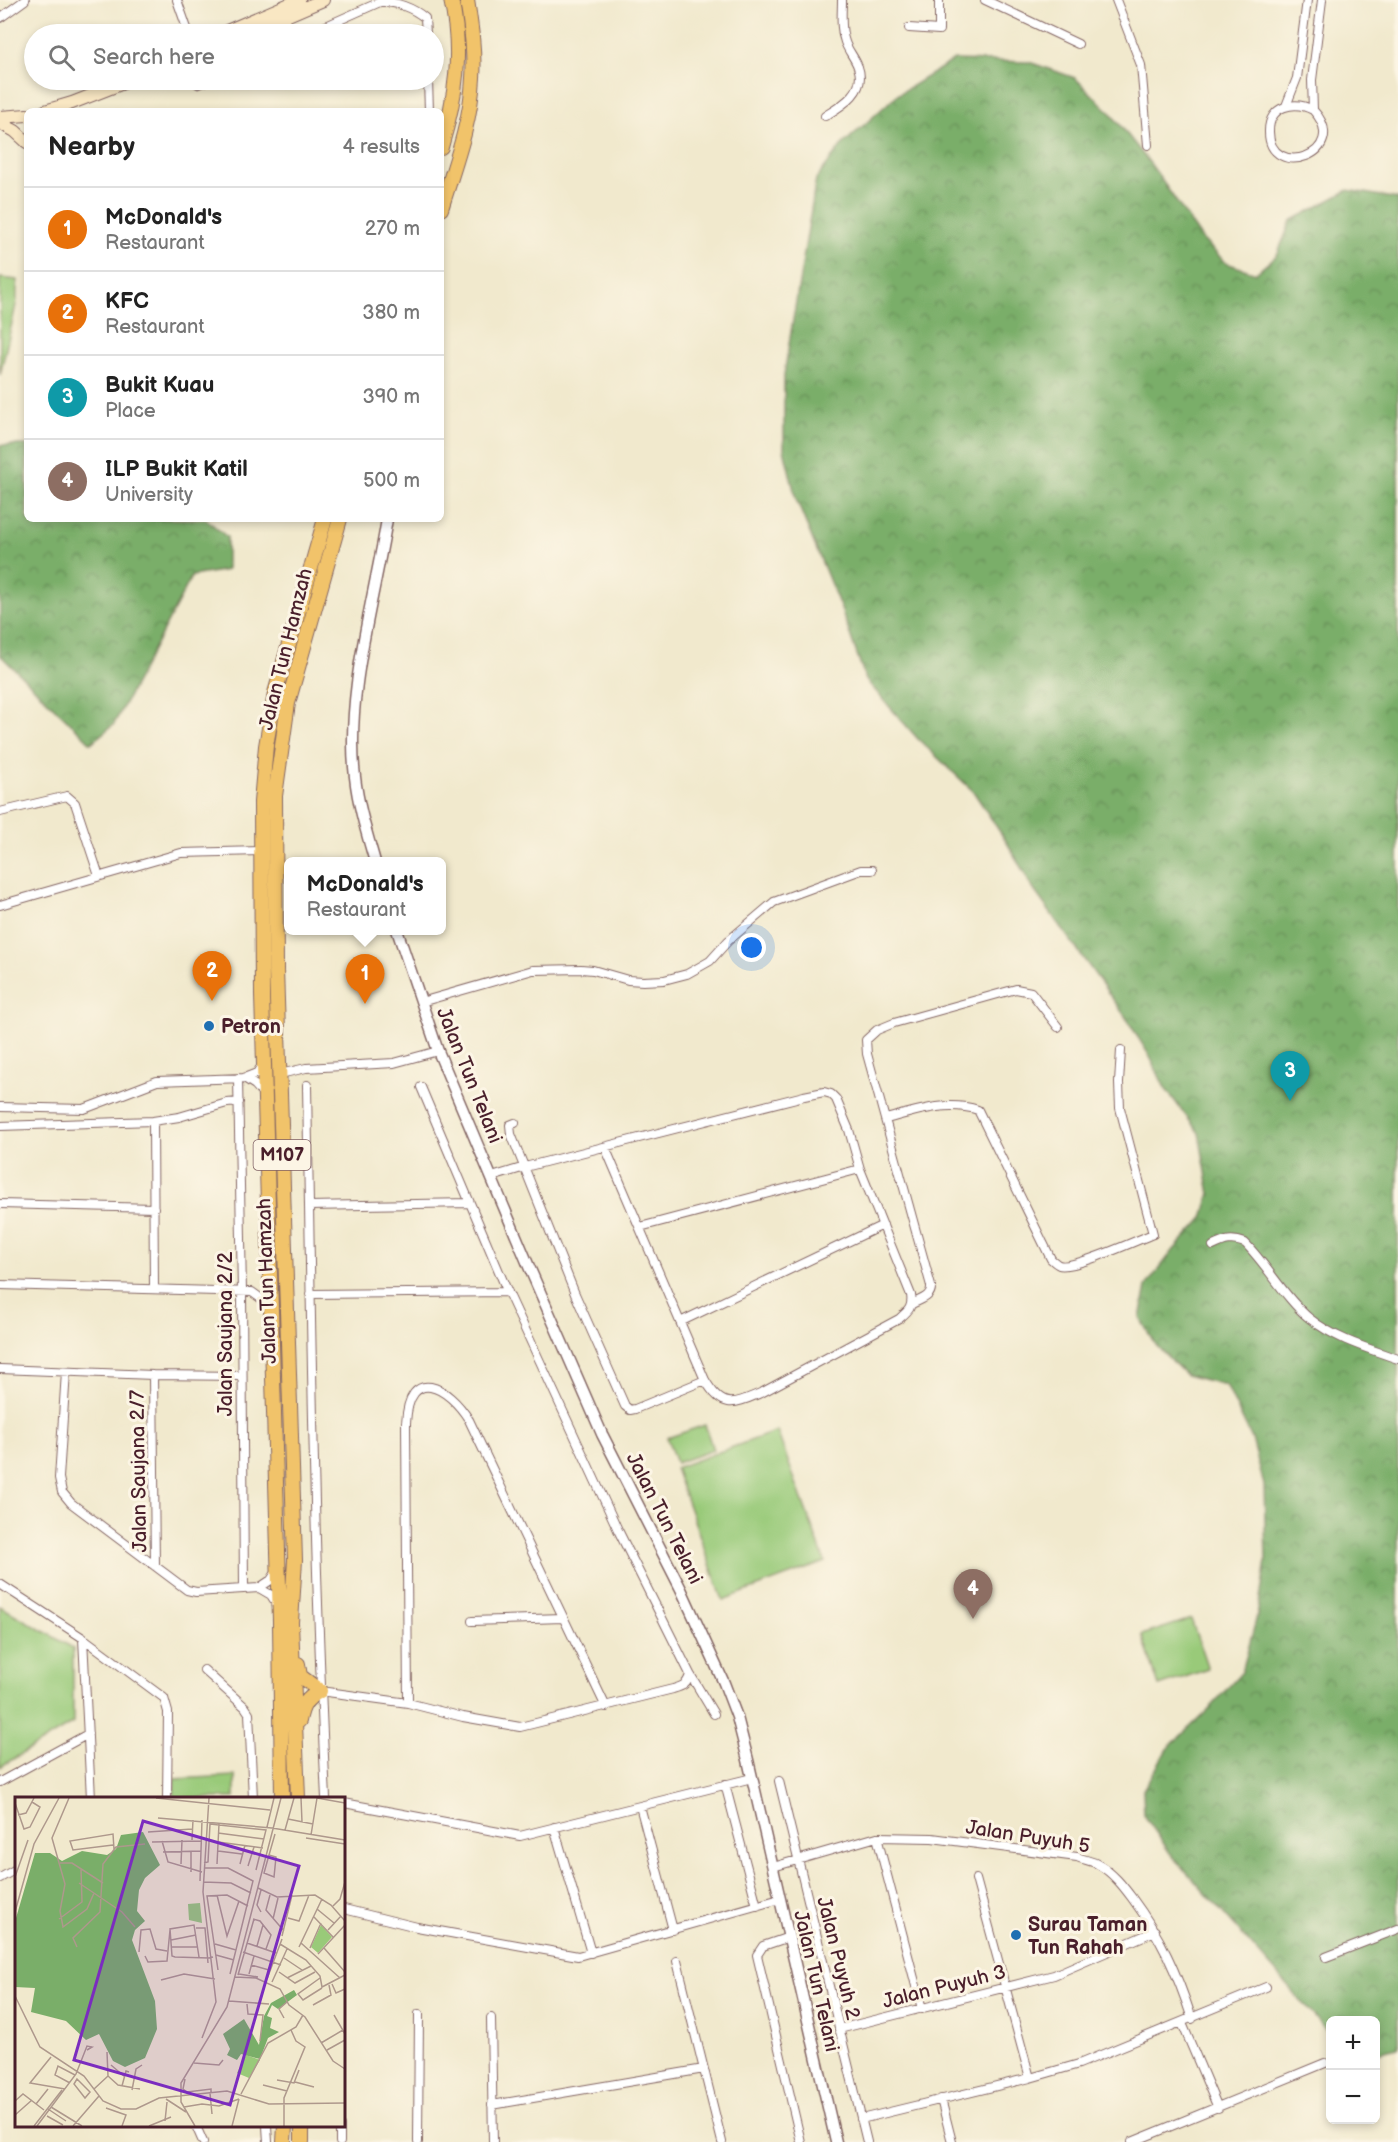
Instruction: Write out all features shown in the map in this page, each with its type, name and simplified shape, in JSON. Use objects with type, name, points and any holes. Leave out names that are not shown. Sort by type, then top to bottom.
[{"type":"main road","points":[[243,24],[298,0]]},
{"type":"main road","points":[[267,24],[323,0]]},
{"type":"main road","points":[[446,0],[456,38]]},
{"type":"main road","points":[[444,137],[454,102],[457,81],[456,38],[451,0]]},
{"type":"main road","points":[[467,0],[474,76]]},
{"type":"main road","points":[[444,199],[469,113],[479,57],[475,0]]},
{"type":"main road","points":[[55,108],[105,90]]},
{"type":"main road","points":[[63,108],[72,103]]},
{"type":"main road","points":[[0,117],[24,115]]},
{"type":"main road","points":[[0,123],[24,139]]},
{"type":"main road","name":"Jalan Tun Hamzah","points":[[282,1797],[280,1609],[264,1062],[261,802],[266,746],[275,693],[324,522]]},
{"type":"main road","name":"Jalan Tun Hamzah","points":[[298,1797],[291,1622],[295,1560],[275,916],[275,796],[288,703],[329,556],[341,522]]},
{"type":"main road","points":[[295,1560],[298,1668],[300,1676],[320,1691],[303,1704],[299,1720],[298,1781]]},
{"type":"main road","points":[[276,1797],[280,1740]]},
{"type":"main road","points":[[284,2142],[287,2127]]},
{"type":"main road","points":[[287,2127],[290,2142]]},
{"type":"street","points":[[0,18],[25,0]]},
{"type":"street","points":[[177,0],[185,24]]},
{"type":"street","points":[[825,116],[844,104],[854,94],[859,84],[858,64],[845,44],[842,32],[842,0]]},
{"type":"street","points":[[909,28],[939,30],[939,0]]},
{"type":"street","points":[[985,0],[1078,44]]},
{"type":"street","points":[[1116,0],[1141,65],[1148,145]]},
{"type":"street","points":[[1286,106],[1297,78],[1307,0]]},
{"type":"street","points":[[1313,110],[1312,80],[1322,0]]},
{"type":"street","points":[[330,24],[380,2],[388,1],[405,6],[422,15],[425,24]]},
{"type":"street","points":[[428,90],[429,108]]},
{"type":"street","points":[[1296,104],[1313,110],[1320,117],[1324,126],[1321,144],[1308,157],[1291,159],[1276,151],[1269,136],[1272,119],[1278,111],[1296,104]]},
{"type":"street","points":[[374,857],[355,777],[354,739],[357,684],[386,522]]},
{"type":"street","points":[[0,812],[67,796],[75,803],[99,876]]},
{"type":"street","points":[[0,904],[181,853],[261,851]]},
{"type":"street","points":[[421,1002],[533,970],[593,970],[628,980],[644,981],[664,980],[687,974],[710,961],[734,935],[774,902],[861,870],[872,870]]},
{"type":"street","name":"Jalan Tun Telani","points":[[399,935],[438,1050],[602,1434],[685,1598],[724,1683],[736,1717],[752,1778],[836,2142]]},
{"type":"street","points":[[912,1304],[928,1296],[932,1291],[866,1040],[877,1030],[1016,989],[1031,992],[1058,1027]]},
{"type":"street","points":[[280,1074],[306,1068],[394,1062],[438,1050]]},
{"type":"street","points":[[886,1119],[951,1105],[978,1110],[1051,1259],[1059,1265],[1067,1266],[1082,1262],[1153,1234],[1120,1108],[1120,1050]]},
{"type":"street","points":[[0,1107],[84,1109],[157,1081],[241,1078],[256,1073],[264,1062]]},
{"type":"street","points":[[241,1078],[255,1085],[265,1096]]},
{"type":"street","name":"Jalan Saujana 2/2","points":[[241,1078],[238,1102],[247,1292],[242,1376],[244,1589]]},
{"type":"street","points":[[308,1085],[309,1294],[320,1691],[326,1797]]},
{"type":"street","points":[[421,1087],[508,1292],[618,1530],[690,1674],[714,1714]]},
{"type":"street","points":[[492,1177],[525,1167],[824,1092],[831,1094],[836,1099],[849,1130],[860,1169],[911,1295],[910,1310],[899,1319],[763,1392],[746,1399],[722,1401],[714,1395],[705,1380],[605,1147]]},
{"type":"street","points":[[0,1126],[153,1121],[179,1117],[226,1102],[238,1102]]},
{"type":"street","points":[[153,1121],[154,1289]]},
{"type":"street","points":[[515,1123],[510,1127],[525,1167],[576,1294],[625,1406],[630,1410],[635,1409],[705,1380]]},
{"type":"street","points":[[640,1227],[860,1169]]},
{"type":"street","points":[[309,1206],[470,1203]]},
{"type":"street","points":[[0,1204],[154,1208]]},
{"type":"street","points":[[680,1322],[883,1226]]},
{"type":"street","points":[[1213,1246],[1223,1240],[1235,1239],[1245,1243],[1308,1317],[1326,1330],[1398,1359]]},
{"type":"street","points":[[0,1285],[247,1292],[262,1286],[270,1275]]},
{"type":"street","points":[[247,1292],[263,1300],[271,1311]]},
{"type":"street","points":[[309,1294],[508,1292]]},
{"type":"street","points":[[0,1369],[242,1376]]},
{"type":"street","points":[[66,1372],[59,1478],[62,1492],[71,1503],[187,1590],[196,1592],[259,1588],[271,1581],[278,1568]]},
{"type":"street","name":"Jalan Saujana 2/7","points":[[153,1375],[155,1566]]},
{"type":"street","points":[[408,1703],[406,1423],[409,1399],[414,1391],[422,1388],[441,1391],[461,1409],[469,1420],[606,1707]]},
{"type":"street","points":[[0,1584],[83,1638],[164,1698],[168,1712],[167,1797]]},
{"type":"street","points":[[259,1588],[271,1595],[280,1609]]},
{"type":"street","points":[[472,1621],[563,1618]]},
{"type":"street","points":[[83,1638],[91,1797]]},
{"type":"street","points":[[204,1670],[249,1713],[253,1797]]},
{"type":"street","points":[[320,1691],[408,1703],[463,1717],[520,1727],[683,1686],[688,1682],[690,1674]]},
{"type":"street","points":[[0,1782],[88,1734]]},
{"type":"street","points":[[345,1803],[520,1836],[752,1778]]},
{"type":"street","name":"Jalan Puyuh 2","points":[[778,1781],[867,2142]]},
{"type":"street","points":[[725,1784],[757,1906]]},
{"type":"street","points":[[640,1806],[673,1930]]},
{"type":"street","points":[[554,1827],[591,1953]]},
{"type":"street","points":[[877,1837],[922,2009]]},
{"type":"street","name":"Jalan Puyuh 5","points":[[773,1867],[877,1837],[932,1838],[1077,1857],[1089,1861],[1099,1865],[1121,1883],[1155,1931],[1176,1972],[1192,2019]]},
{"type":"street","points":[[0,1878],[15,1870]]},
{"type":"street","points":[[976,1879],[1030,2078]]},
{"type":"street","points":[[345,1909],[417,1927],[570,1956],[591,1953],[780,1899]]},
{"type":"street","points":[[1326,1958],[1398,1929]]},
{"type":"street","name":"Jalan Puyuh 3","points":[[839,2029],[1054,1976],[1155,1931]]},
{"type":"street","points":[[789,1937],[763,1947],[758,1950],[757,1955],[801,2142]]},
{"type":"street","points":[[677,1961],[722,2142]]},
{"type":"street","points":[[861,2119],[1079,2064],[1266,1987]]},
{"type":"street","points":[[418,2142],[419,2014]]},
{"type":"street","points":[[491,2018],[493,2142]]},
{"type":"street","points":[[1182,2023],[1218,2108]]},
{"type":"street","points":[[1132,2142],[1325,2063]]},
{"type":"street","points":[[492,2105],[704,2069]]},
{"type":"street","points":[[941,2099],[952,2142]]},
{"type":"street","points":[[196,2127],[203,2142]]},
{"type":"street","points":[[267,2127],[268,2142]]},
{"type":"green space","points":[[954,60],[1029,62],[1075,78],[1109,111],[1152,166],[1202,239],[1226,263],[1256,273],[1277,255],[1291,221],[1348,190],[1398,199],[1398,2048],[1380,2052],[1380,2016],[1326,2016],[1326,2029],[1170,1853],[1144,1815],[1143,1790],[1167,1749],[1207,1711],[1242,1672],[1257,1616],[1266,1561],[1264,1485],[1252,1439],[1226,1385],[1186,1375],[1155,1344],[1140,1318],[1146,1286],[1172,1252],[1203,1218],[1210,1194],[1199,1133],[1165,1088],[1149,1055],[1125,1016],[1034,890],[1006,841],[973,791],[918,739],[866,680],[841,609],[796,499],[784,449],[784,375],[816,179],[841,146],[897,95]]},
{"type":"green space","points":[[0,278],[17,280],[17,301],[0,375]]},
{"type":"green space","points":[[0,445],[24,445],[24,522],[210,522],[227,537],[227,570],[192,576],[114,724],[91,743],[0,655]]},
{"type":"green space","points":[[705,1425],[713,1450],[676,1463],[667,1438]]},
{"type":"green space","points":[[777,1431],[825,1562],[723,1600],[675,1468]]},
{"type":"green space","points":[[0,1606],[73,1648],[73,1723],[0,1767]]},
{"type":"green space","points":[[1191,1619],[1208,1669],[1159,1686],[1142,1635]]},
{"type":"green space","points":[[235,1776],[235,1797],[174,1797],[174,1779]]},
{"type":"place","name":"KFC","points":[[212,1001]]},
{"type":"place","name":"McDonald's","points":[[365,1004]]},
{"type":"place","name":"Petron","points":[[209,1026]]},
{"type":"place","name":"Bukit Kuau","points":[[1290,1101]]},
{"type":"place","name":"ILP Bukit Katil","points":[[973,1619]]},
{"type":"place","name":"Surau Taman Tun Rahah","points":[[1016,1935]]}]
